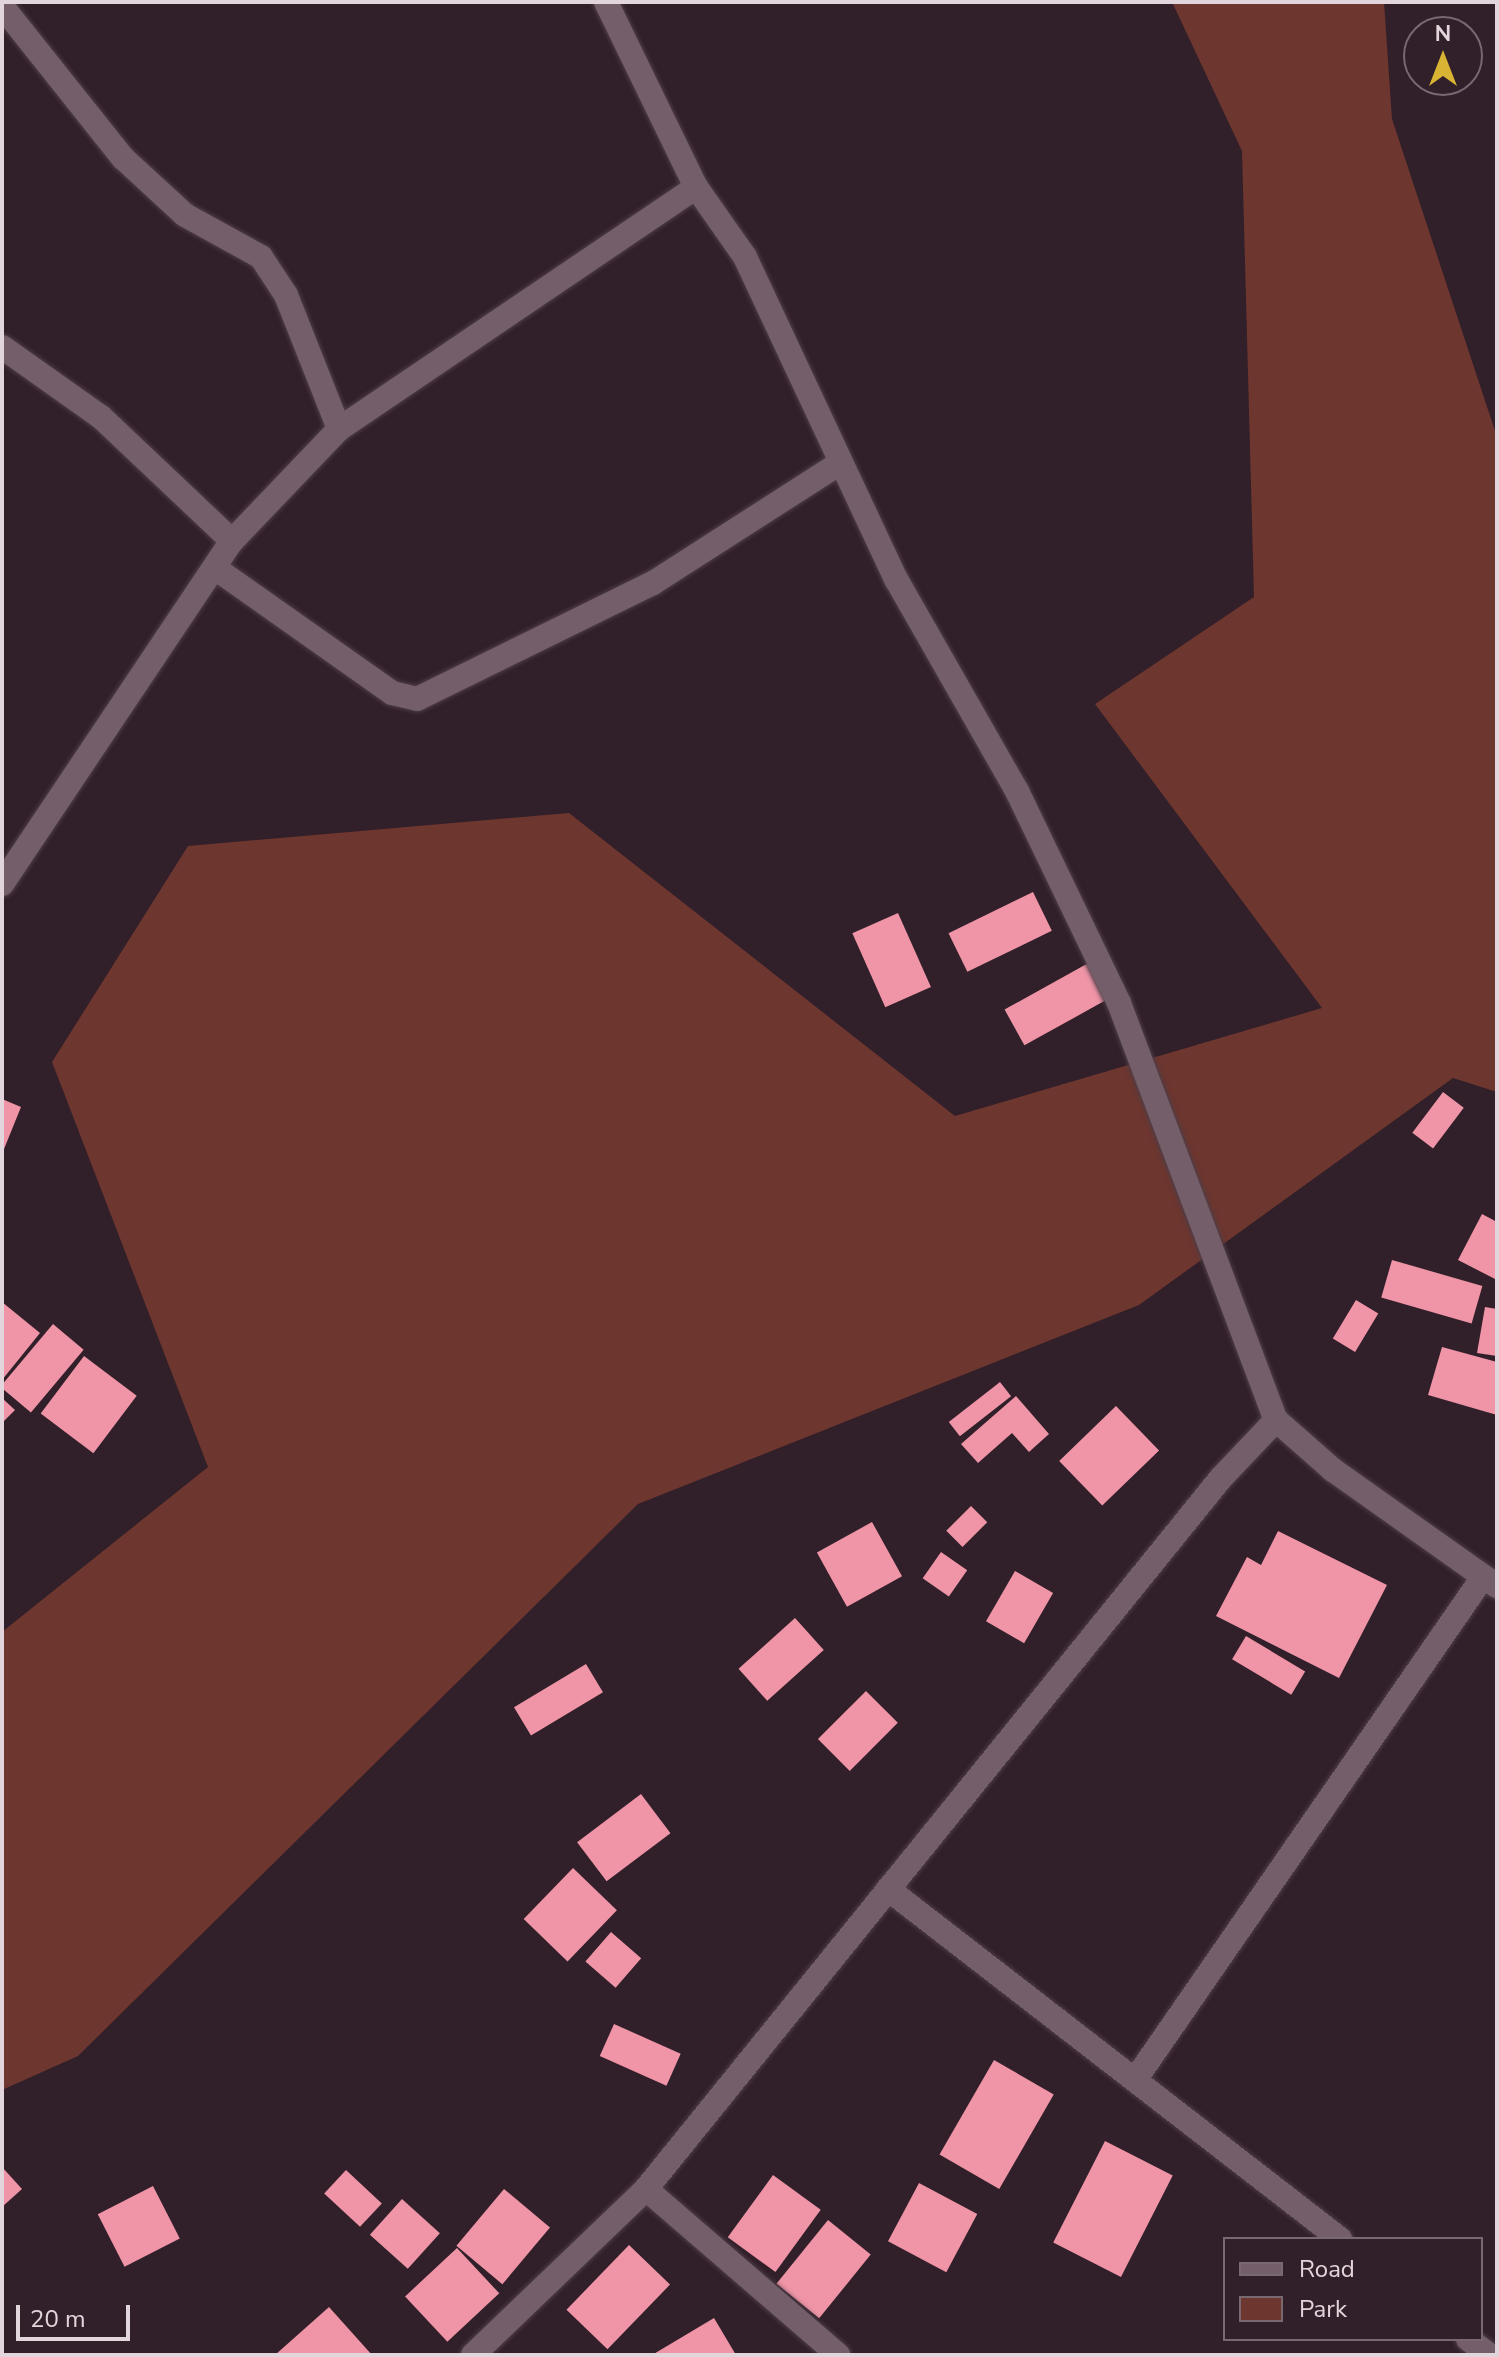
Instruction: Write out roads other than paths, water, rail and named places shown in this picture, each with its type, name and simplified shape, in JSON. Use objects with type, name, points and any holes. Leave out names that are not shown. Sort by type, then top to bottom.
[{"type":"street","points":[[606,2],[696,187],[745,257],[896,579],[1017,791],[1119,1003],[1276,1420],[1333,1470],[1490,1581],[1135,2080]]},
{"type":"street","points":[[2,6],[123,158],[185,215],[261,257],[286,295],[339,429]]},
{"type":"street","points":[[2,884],[232,541],[339,429],[696,187]]},
{"type":"street","points":[[2,347],[101,417],[232,541]]},
{"type":"street","points":[[215,568],[392,693],[417,699],[653,583],[840,463]]},
{"type":"street","points":[[473,2355],[646,2189],[888,1889],[1276,1420]]},
{"type":"street","points":[[888,1889],[1337,2237]]},
{"type":"street","points":[[646,2189],[838,2355]]},
{"type":"street","points":[[1471,2341],[1489,2355]]}]
